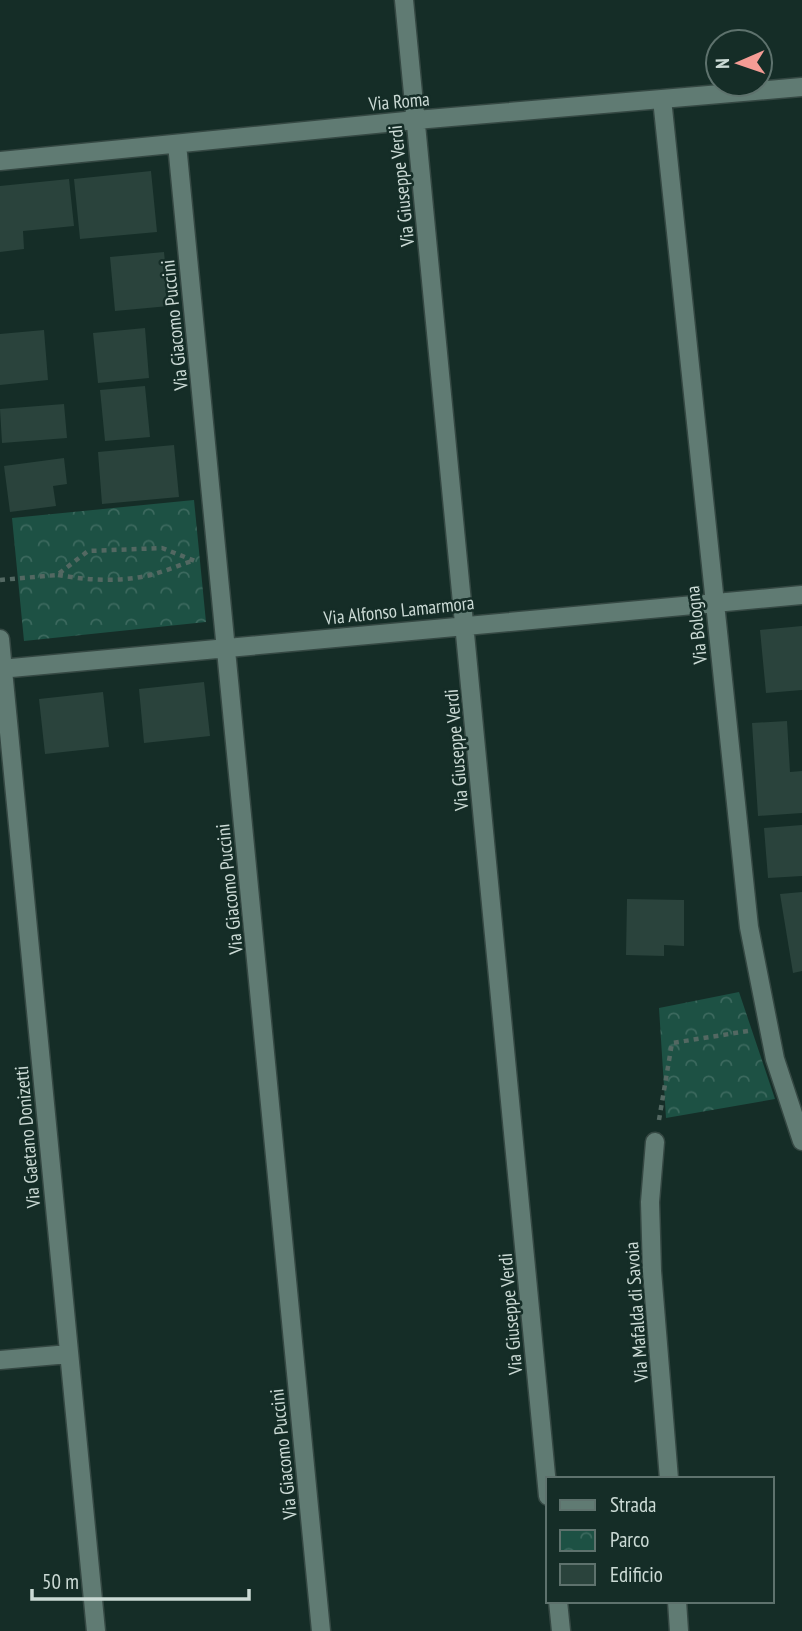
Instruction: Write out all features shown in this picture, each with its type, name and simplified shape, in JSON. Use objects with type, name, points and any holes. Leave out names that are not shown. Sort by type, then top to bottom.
[{"type":"street","name":"Via Giuseppe Verdi","points":[[404,0],[546,1477]]},
{"type":"street","name":"Via Roma","points":[[0,161],[416,120],[802,87]]},
{"type":"street","name":"Via Bologna","points":[[662,99],[748,927],[775,1059],[802,1140]]},
{"type":"street","name":"Via Giacomo Puccini","points":[[177,144],[321,1631]]},
{"type":"street","name":"Via Alfonso Lamarmora","points":[[2,669],[802,595]]},
{"type":"street","name":"Via Gaetano Donizetti","points":[[0,639],[96,1631]]},
{"type":"street","name":"Via Mafalda di Savoia","points":[[655,1142],[650,1202],[652,1271],[669,1477]]},
{"type":"street","points":[[0,1360],[69,1354]]},
{"type":"street","points":[[558,1603],[561,1631]]},
{"type":"street","points":[[677,1603],[679,1631]]},
{"type":"path","points":[[57,575],[88,551],[162,548],[192,561]]},
{"type":"path","points":[[0,580],[57,575],[83,580],[127,579],[146,576],[192,561],[218,558]]},
{"type":"path","points":[[655,1142],[672,1043],[769,1028]]},
{"type":"green space","points":[[194,500],[206,622],[24,641],[12,518]]},
{"type":"green space","points":[[739,992],[775,1099],[666,1118],[659,1008]]},
{"type":"building","points":[[151,171],[157,232],[80,239],[74,179]]},
{"type":"building","points":[[69,179],[74,226],[23,231],[24,249],[0,252],[0,186]]},
{"type":"building","points":[[164,252],[169,306],[115,311],[110,257]]},
{"type":"building","points":[[145,328],[149,378],[98,383],[93,333]]},
{"type":"building","points":[[44,330],[48,380],[0,385],[0,334]]},
{"type":"building","points":[[145,386],[150,437],[105,441],[100,390]]},
{"type":"building","points":[[64,404],[67,438],[2,443],[0,409]]},
{"type":"building","points":[[174,445],[179,497],[102,504],[98,452]]},
{"type":"building","points":[[64,458],[67,484],[53,486],[56,506],[10,512],[4,466]]},
{"type":"building","points":[[802,626],[802,690],[766,693],[760,630]]},
{"type":"building","points":[[204,682],[210,736],[144,743],[139,689]]},
{"type":"building","points":[[103,692],[109,747],[45,754],[39,699]]},
{"type":"building","points":[[787,721],[790,772],[802,771],[802,813],[758,816],[752,723]]},
{"type":"building","points":[[802,825],[802,876],[768,878],[764,828]]},
{"type":"building","points":[[802,892],[802,971],[793,973],[780,894]]},
{"type":"building","points":[[627,899],[684,900],[684,946],[664,945],[664,956],[626,955]]}]
